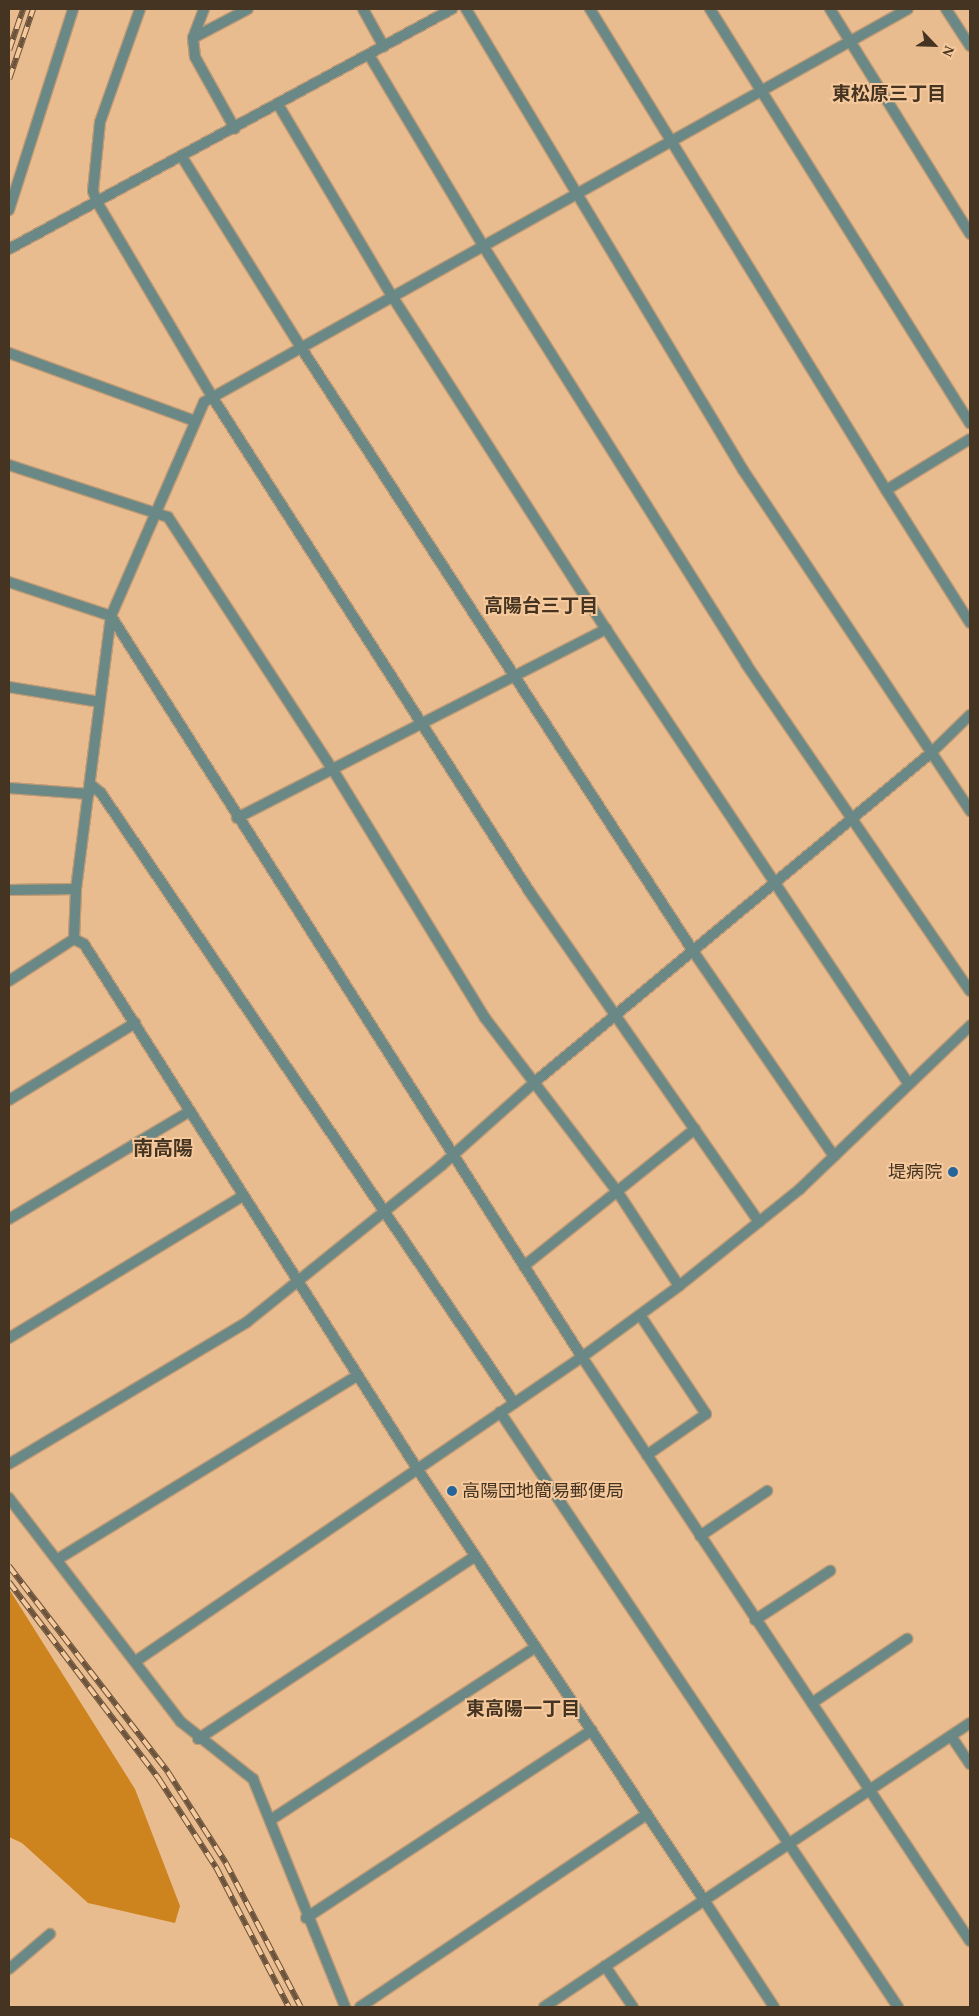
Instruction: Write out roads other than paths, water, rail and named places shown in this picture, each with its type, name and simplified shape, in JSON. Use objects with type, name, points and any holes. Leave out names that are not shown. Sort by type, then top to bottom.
[{"type":"street","points":[[9,210],[73,9]]},
{"type":"street","points":[[140,9],[100,122],[93,191],[97,202],[211,395],[422,721],[529,891],[614,1016],[759,1222]]},
{"type":"street","points":[[204,9],[193,38],[195,57],[235,129]]},
{"type":"street","points":[[193,38],[248,9]]},
{"type":"street","points":[[363,9],[384,47]]},
{"type":"street","points":[[9,249],[279,106],[452,9]]},
{"type":"street","points":[[466,9],[743,470],[970,810]]},
{"type":"street","points":[[590,9],[670,142],[970,623]]},
{"type":"street","points":[[710,9],[970,423]]},
{"type":"street","points":[[830,9],[970,234]]},
{"type":"street","points":[[74,939],[76,889],[111,616],[195,420],[211,395],[908,9]]},
{"type":"street","points":[[946,9],[970,46]]},
{"type":"street","points":[[369,55],[482,244],[746,664],[970,991]]},
{"type":"street","points":[[279,106],[392,296],[606,629],[773,885],[908,1083]]},
{"type":"street","points":[[182,157],[300,346],[693,951],[834,1156]]},
{"type":"street","points":[[9,353],[195,420]]},
{"type":"street","points":[[886,490],[970,439]]},
{"type":"street","points":[[9,465],[168,517],[333,770],[485,1018],[536,1082],[617,1191],[679,1286]]},
{"type":"street","points":[[9,582],[111,616],[237,818],[582,1357],[970,1941]]},
{"type":"street","points":[[237,818],[333,770],[422,721],[606,629]]},
{"type":"street","points":[[9,687],[100,702]]},
{"type":"street","points":[[9,1464],[248,1322],[931,753],[970,715]]},
{"type":"street","points":[[9,788],[90,789],[101,792],[514,1403]]},
{"type":"street","points":[[9,890],[76,889]]},
{"type":"street","points":[[9,980],[74,939]]},
{"type":"street","points":[[74,939],[84,944],[297,1282],[474,1557],[592,1730],[774,2007]]},
{"type":"street","points":[[9,1100],[135,1024]]},
{"type":"street","points":[[136,1661],[416,1467],[582,1357],[679,1286],[759,1222],[834,1156],[908,1083],[970,1026]]},
{"type":"street","points":[[9,1220],[190,1111]]},
{"type":"street","points":[[524,1266],[695,1129]]},
{"type":"street","points":[[9,1338],[244,1196]]},
{"type":"street","points":[[640,1315],[706,1414],[647,1454]]},
{"type":"street","points":[[58,1559],[357,1376]]},
{"type":"street","points":[[500,1412],[898,2007]]},
{"type":"street","points":[[700,1536],[767,1490]]},
{"type":"street","points":[[9,1498],[198,1739],[253,1779],[272,1819],[306,1918],[345,2007]]},
{"type":"street","points":[[198,1739],[474,1557]]},
{"type":"street","points":[[755,1620],[830,1571]]},
{"type":"street","points":[[812,1703],[907,1639]]},
{"type":"street","points":[[272,1819],[536,1647]]},
{"type":"street","points":[[544,2007],[970,1723]]},
{"type":"street","points":[[306,1918],[592,1730]]},
{"type":"street","points":[[951,1736],[970,1764]]},
{"type":"street","points":[[360,2007],[647,1814]]},
{"type":"street","points":[[9,1969],[50,1934]]},
{"type":"street","points":[[605,1966],[633,2007]]},
{"type":"railway","points":[[9,50],[23,9]]},
{"type":"railway","points":[[9,79],[33,9]]},
{"type":"railway","points":[[9,1566],[168,1772],[226,1863],[301,2007]]},
{"type":"railway","points":[[9,1582],[159,1779],[216,1867],[289,2007]]},
{"type":"place","name":"堤病院","points":[[953,1172]]},
{"type":"place","name":"高陽団地簡易郵便局","points":[[452,1491]]},
{"type":"district","name":"東松原三丁目","points":[[889,94]]},
{"type":"district","name":"高陽台三丁目","points":[[541,606]]},
{"type":"district","name":"南高陽","points":[[163,1148]]},
{"type":"district","name":"東高陽一丁目","points":[[523,1709]]}]
